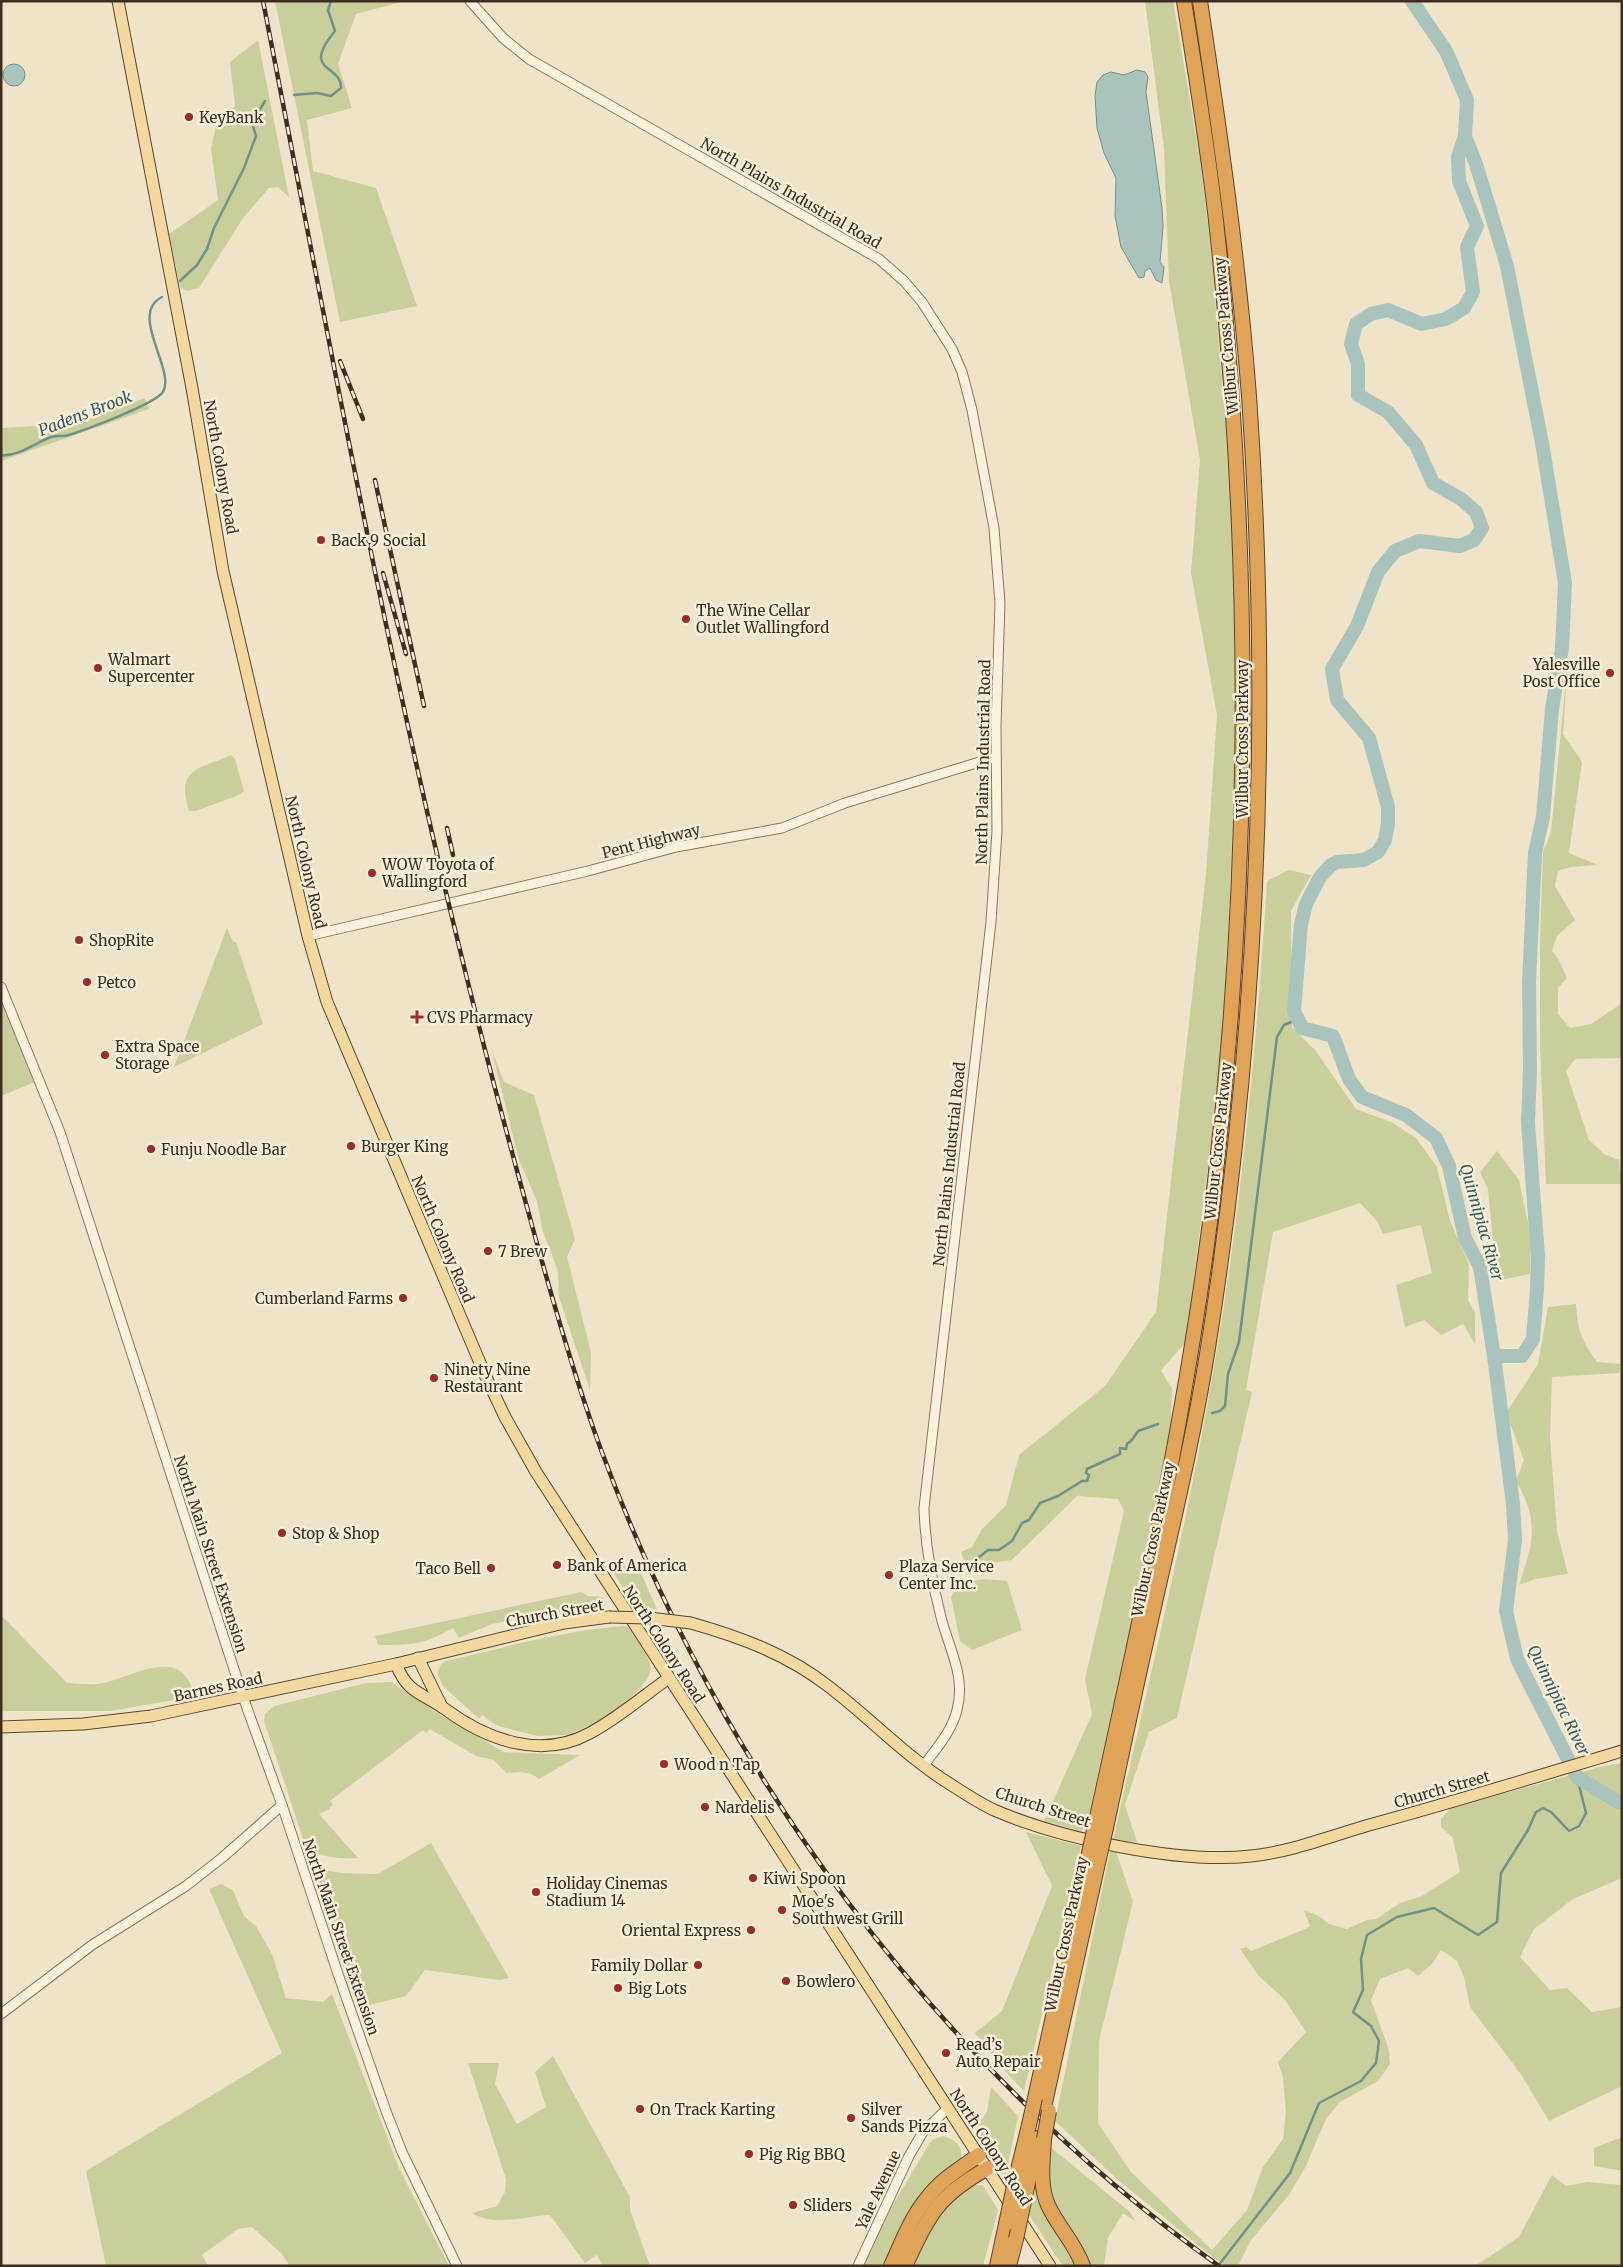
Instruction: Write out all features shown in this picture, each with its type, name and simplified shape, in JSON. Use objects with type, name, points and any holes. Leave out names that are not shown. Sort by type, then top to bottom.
[{"type":"highway","name":"Wilbur Cross Parkway","points":[[1043,2105],[1060,2036],[1160,1523],[1192,1346],[1221,1127],[1239,900],[1243,788],[1244,675],[1236,449],[1217,227],[1184,1]]},
{"type":"highway","name":"Wilbur Cross Parkway","points":[[1100,1827],[1183,1480],[1207,1350],[1224,1238],[1238,1117],[1255,902],[1260,676],[1257,563],[1248,394],[1230,207],[1200,1]]},
{"type":"highway","name":"Wilbur Cross Parkway","points":[[997,2266],[1024,2201],[1095,1854]]},
{"type":"highway","points":[[1043,2105],[1037,2132],[1043,2183],[1048,2204],[1075,2247],[1083,2266]]},
{"type":"highway","name":"Wilbur Cross Parkway","points":[[1010,2266],[1009,2239],[1006,2224],[1014,2186],[1037,2132]]},
{"type":"highway","points":[[891,2266],[910,2224],[928,2196],[950,2175],[979,2155]]},
{"type":"highway","points":[[905,2266],[926,2223],[938,2204],[958,2185],[988,2168]]},
{"type":"highway","points":[[993,2266],[1009,2239]]},
{"type":"main road","name":"North Colony Road","points":[[118,1],[192,388],[223,571],[308,936],[327,1002],[432,1254],[505,1418],[536,1472],[1050,2266]]},
{"type":"main road","name":"Church Street","points":[[437,1653],[564,1623],[609,1617],[649,1618],[691,1623],[742,1638],[804,1669],[827,1685],[949,1784],[994,1809],[1042,1826],[1094,1840],[1146,1850],[1222,1858],[1278,1851],[1622,1751]]},
{"type":"main road","name":"Barnes Road","points":[[1,1727],[83,1724],[151,1716],[396,1664],[437,1653]]},
{"type":"main road","points":[[418,1658],[442,1707]]},
{"type":"main road","points":[[396,1664],[401,1676],[410,1687],[459,1720],[493,1737],[516,1744],[551,1746],[570,1742],[590,1734],[669,1678]]},
{"type":"street","name":"North Plains Industrial Road","points":[[470,1],[503,38],[529,60],[879,259],[904,281],[922,302],[952,349],[967,388],[994,528],[1000,603],[996,757],[997,837],[991,922],[924,1510],[932,1577],[947,1637],[957,1663],[960,1683],[958,1709],[953,1722],[924,1765]]},
{"type":"street","name":"Pent Highway","points":[[308,936],[588,871],[676,847],[782,828],[845,803],[996,757]]},
{"type":"street","name":"North Main Street Extension","points":[[1,987],[60,1132],[243,1697],[282,1805],[338,1974],[402,2152],[457,2266]]},
{"type":"street","points":[[1,2014],[92,1945],[192,1881],[223,1858],[282,1805]]},
{"type":"street","name":"Yale Avenue","points":[[858,2266],[909,2156],[923,2132],[948,2108]]},
{"type":"green space","points":[[275,1],[405,1],[356,14],[338,64],[352,108],[307,120],[313,171],[376,188],[417,306],[340,322]]},
{"type":"green space","points":[[1145,1],[1173,1],[1200,159],[1211,250],[1232,503],[1237,704],[1229,923],[1220,1070],[1186,1342],[1161,1370],[1172,1389],[1171,1421],[1142,1575],[1087,1823],[1081,1831],[1044,1821],[1092,1714],[1085,1679],[1124,1511],[1118,1499],[1077,1496],[1012,1560],[966,1566],[961,1552],[972,1547],[982,1529],[1006,1505],[1019,1455],[1105,1386],[1156,1312],[1206,874],[1217,715],[1191,573],[1200,460],[1169,281],[1164,149]]},
{"type":"green space","points":[[258,40],[289,197],[278,187],[269,188],[243,218],[199,288],[187,291],[180,287],[169,234],[218,200],[211,148],[217,123],[235,106],[230,62]]},
{"type":"green space","points":[[145,398],[149,409],[1,461],[1,428],[71,424]]},
{"type":"green space","points":[[1568,660],[1563,734],[1582,762],[1569,853],[1598,865],[1571,867],[1558,871],[1555,886],[1575,920],[1557,936],[1552,951],[1559,960],[1567,978],[1558,988],[1558,1014],[1570,1028],[1591,1024],[1622,1003],[1622,1058],[1575,1059],[1566,1071],[1589,1140],[1604,1154],[1619,1160],[1622,1184],[1546,1184],[1540,1046],[1540,940],[1543,852],[1551,832]]},
{"type":"green space","points":[[231,755],[235,759],[244,791],[239,795],[196,811],[189,811],[185,786],[192,772]]},
{"type":"green space","points":[[1289,870],[1311,875],[1291,911],[1292,1027],[1315,1050],[1356,1109],[1391,1122],[1416,1138],[1437,1167],[1450,1221],[1469,1264],[1468,1300],[1475,1313],[1475,1344],[1463,1324],[1441,1335],[1424,1320],[1405,1327],[1396,1285],[1432,1273],[1421,1225],[1383,1234],[1377,1221],[1360,1203],[1273,1232],[1246,1390],[1252,1392],[1177,1718],[1149,1732],[1125,1805],[1137,1842],[1113,1841],[1186,1515],[1218,1341],[1245,1145],[1267,881]]},
{"type":"green space","points":[[227,928],[233,942],[236,942],[263,1024],[174,1067]]},
{"type":"green space","points":[[1,1001],[35,1082],[1,1096]]},
{"type":"green space","points":[[491,1048],[504,1082],[534,1095],[575,1239],[567,1257],[591,1353],[590,1390],[559,1297],[558,1271],[543,1232],[537,1201],[519,1160]]},
{"type":"green space","points":[[1497,1151],[1519,1180],[1531,1237],[1530,1274],[1497,1281],[1488,1189],[1480,1172]]},
{"type":"green space","points":[[1576,1304],[1581,1335],[1597,1362],[1621,1364],[1619,1373],[1552,1377],[1550,1438],[1557,1531],[1568,1574],[1535,1579],[1519,1585],[1528,1557],[1532,1533],[1529,1509],[1516,1481],[1524,1460],[1506,1413],[1538,1364],[1548,1307]]},
{"type":"green space","points":[[636,1562],[657,1609],[635,1608],[612,1570]]},
{"type":"green space","points":[[983,1579],[1007,1581],[1022,1630],[972,1650],[960,1641],[951,1597],[957,1585]]},
{"type":"green space","points":[[581,1592],[588,1596],[603,1597],[605,1607],[549,1613],[492,1624],[459,1638],[453,1628],[425,1641],[408,1644],[378,1645],[375,1636]]},
{"type":"green space","points":[[1,1615],[67,1683],[98,1684],[151,1668],[164,1667],[175,1669],[185,1675],[192,1688],[174,1700],[111,1711],[1,1711]]},
{"type":"green space","points":[[628,1627],[643,1649],[650,1664],[650,1672],[646,1681],[639,1690],[593,1727],[588,1726],[567,1735],[537,1736],[498,1726],[482,1715],[479,1719],[443,1686],[437,1673],[441,1664],[446,1661],[556,1635]]},
{"type":"green space","points":[[391,1682],[439,1714],[504,1752],[580,1755],[539,1779],[528,1773],[506,1773],[494,1760],[476,1756],[430,1729],[426,1733],[423,1730],[330,1801],[333,1804],[328,1810],[319,1814],[358,1858],[337,1858],[316,1853],[305,1845],[264,1721],[265,1714],[274,1706],[366,1683]]},
{"type":"green space","points":[[1622,1763],[1622,1878],[1573,1899],[1534,1929],[1520,1957],[1550,1990],[1567,1988],[1592,2012],[1622,2007],[1622,2086],[1549,2121],[1520,2073],[1470,2007],[1464,1977],[1457,1961],[1441,1950],[1433,1963],[1418,1976],[1408,1968],[1380,1979],[1371,2000],[1389,2050],[1390,2064],[1378,2081],[1340,2102],[1326,2119],[1305,2168],[1289,2195],[1251,2240],[1238,2266],[1227,2266],[1215,2259],[1118,2180],[1055,2121],[1110,1851],[1116,1851],[1133,1902],[1099,2041],[1098,2123],[1131,2172],[1212,2250],[1247,2210],[1263,2167],[1283,2139],[1286,2111],[1283,2078],[1278,2062],[1306,2032],[1285,2000],[1258,1975],[1240,1949],[1246,1947],[1251,1951],[1310,1926],[1304,1910],[1319,1916],[1329,1924],[1347,1929],[1367,1920],[1376,1919],[1400,1903],[1422,1896],[1460,1872],[1453,1838],[1441,1827],[1441,1819],[1451,1808],[1600,1767]]},
{"type":"green space","points":[[1026,1832],[1081,1846],[1024,2091],[975,2033],[1002,2011],[1052,1886]]},
{"type":"green space","points":[[431,1843],[509,1978],[500,1980],[425,1970],[406,1996],[357,2008],[313,1878],[318,1872],[325,1870],[341,1873],[378,1874]]},
{"type":"green space","points":[[221,1884],[233,1890],[244,1916],[256,1926],[272,1954],[286,1998],[323,2002],[332,1994],[399,2168],[449,2266],[290,2266],[282,2254],[252,2227],[238,2229],[202,2255],[208,2266],[106,2266],[86,2171],[282,2053],[209,1889]]},
{"type":"green space","points":[[553,2056],[630,2197],[630,2210],[650,2266],[603,2266],[597,2255],[585,2263],[550,2215],[500,2220],[481,2217],[472,2213],[497,2206],[505,2192],[506,2179],[468,2063],[499,2063],[495,2084],[517,2124],[546,2107],[535,2072]]},
{"type":"green space","points":[[991,2087],[1018,2116],[1005,2179],[974,2130],[987,2112]]},
{"type":"green space","points":[[943,2136],[957,2144],[961,2150],[961,2159],[888,2266],[864,2266],[888,2213],[929,2144],[934,2139]]},
{"type":"green space","points":[[1622,2137],[1622,2171],[1594,2166],[1594,2148]]},
{"type":"green space","points":[[1049,2146],[1130,2212],[1136,2222],[1123,2213],[1108,2238],[1104,2266],[1086,2266],[1049,2192]]},
{"type":"green space","points":[[1552,2175],[1566,2186],[1587,2182],[1622,2185],[1622,2266],[1475,2266],[1519,2237]]},
{"type":"green space","points":[[1037,2182],[1077,2266],[1063,2266],[1029,2215]]},
{"type":"green space","points":[[973,2185],[983,2185],[998,2210],[983,2266],[912,2266],[933,2224],[949,2201]]},
{"type":"water","points":[[14,64],[22,67],[25,75],[22,83],[14,86],[6,83],[3,75],[6,67]]},
{"type":"water","points":[[1137,70],[1145,72],[1148,77],[1146,92],[1162,208],[1163,227],[1160,262],[1164,267],[1162,283],[1156,280],[1150,268],[1145,271],[1144,277],[1139,278],[1121,247],[1115,216],[1116,178],[1104,153],[1097,128],[1095,96],[1097,82],[1103,75],[1111,72],[1124,75]]},
{"type":"waterway","name":"Padens Brook","points":[[294,95],[317,93],[331,96],[341,88],[340,80],[325,66],[321,54],[335,31],[328,10],[331,1]]},
{"type":"waterway","name":"Quinnipiac River","points":[[1412,1],[1446,51],[1467,100],[1465,136],[1458,157],[1459,181],[1477,226],[1467,247],[1473,292],[1464,308],[1446,319],[1422,324],[1388,310],[1371,314],[1356,324],[1351,344],[1358,364],[1358,395],[1388,412],[1416,445],[1433,483],[1461,499],[1476,512],[1482,528],[1474,540],[1460,546],[1419,541],[1395,551],[1378,572],[1357,626],[1332,669],[1337,700],[1369,738],[1388,807],[1388,823],[1385,840],[1378,852],[1364,860],[1337,862],[1331,865],[1320,877],[1306,904],[1301,924],[1294,1011],[1302,1028],[1333,1036],[1349,1079],[1362,1097],[1406,1115],[1436,1138],[1449,1166],[1465,1238],[1480,1267],[1494,1356],[1513,1504],[1515,1540],[1506,1611],[1517,1659],[1577,1777],[1618,1802],[1622,1802]]},
{"type":"waterway","name":"Padens Brook","points":[[180,281],[197,265],[207,249],[214,228],[244,168],[256,136],[253,126],[256,116],[265,101]]},
{"type":"waterway","points":[[1465,136],[1476,164],[1507,266],[1542,443],[1565,583],[1562,647],[1552,709],[1543,817],[1535,853],[1529,982],[1530,1069],[1528,1123],[1538,1256],[1533,1339],[1522,1356],[1494,1356]]},
{"type":"waterway","name":"Padens Brook","points":[[1,455],[14,454],[51,437],[69,435],[104,422],[134,410],[163,392],[165,382],[164,370],[151,329],[150,316],[153,305],[162,297]]},
{"type":"waterway","points":[[1212,1413],[1220,1411],[1225,1406],[1228,1374],[1239,1342],[1277,1037],[1284,1025],[1298,1019]]},
{"type":"waterway","points":[[973,1562],[988,1550],[999,1550],[1012,1541],[1022,1523],[1029,1520],[1040,1503],[1058,1496],[1082,1481],[1087,1481],[1089,1475],[1086,1473],[1087,1469],[1120,1454],[1120,1448],[1126,1449],[1127,1444],[1138,1431],[1158,1424]]},
{"type":"waterway","points":[[1218,2266],[1290,2173],[1319,2103],[1361,2081],[1376,2063],[1379,2041],[1371,2026],[1353,2012],[1363,1990],[1361,1959],[1367,1935],[1397,1917],[1434,1908],[1478,1935],[1497,1922],[1501,1873],[1528,1830],[1536,1812],[1543,1808],[1551,1812],[1569,1831],[1579,1826],[1586,1813],[1577,1777]]},
{"type":"railway","points":[[263,1],[379,593],[431,829],[468,982],[523,1194],[573,1366],[600,1447],[649,1567],[707,1683],[774,1796],[848,1903],[931,2004],[1020,2099],[1116,2186],[1219,2266]]},
{"type":"railway","points":[[340,361],[363,419]]},
{"type":"railway","points":[[375,480],[424,706]]},
{"type":"railway","points":[[383,573],[406,654]]},
{"type":"railway","points":[[447,828],[453,855]]},
{"type":"place","name":"KeyBank","points":[[189,117]]},
{"type":"place","name":"Back 9 Social","points":[[321,540]]},
{"type":"place","name":"The Wine Cellar Outlet Wallingford","points":[[686,619]]},
{"type":"place","name":"Walmart Supercenter","points":[[98,668]]},
{"type":"place","name":"Yalesville Post Office","points":[[1610,673]]},
{"type":"place","name":"WOW Toyota of Wallingford","points":[[372,873]]},
{"type":"place","name":"ShopRite","points":[[79,940]]},
{"type":"place","name":"Petco","points":[[87,982]]},
{"type":"place","name":"CVS Pharmacy","points":[[417,1017]]},
{"type":"place","name":"Extra Space Storage","points":[[105,1055]]},
{"type":"place","name":"Burger King","points":[[351,1146]]},
{"type":"place","name":"Funju Noodle Bar","points":[[151,1149]]},
{"type":"place","name":"7 Brew","points":[[488,1251]]},
{"type":"place","name":"Cumberland Farms","points":[[403,1298]]},
{"type":"place","name":"Ninety Nine Restaurant","points":[[434,1378]]},
{"type":"place","name":"Stop & Shop","points":[[282,1533]]},
{"type":"place","name":"Bank of America","points":[[557,1565]]},
{"type":"place","name":"Taco Bell","points":[[491,1568]]},
{"type":"place","name":"Plaza Service Center Inc.","points":[[889,1575]]},
{"type":"place","name":"Wood n Tap","points":[[664,1764]]},
{"type":"place","name":"Nardelis","points":[[705,1807]]},
{"type":"place","name":"Kiwi Spoon","points":[[753,1878]]},
{"type":"place","name":"Holiday Cinemas Stadium 14","points":[[536,1892]]},
{"type":"place","name":"Moe's Southwest Grill","points":[[782,1910]]},
{"type":"place","name":"Oriental Express","points":[[751,1930]]},
{"type":"place","name":"Family Dollar","points":[[698,1965]]},
{"type":"place","name":"Bowlero","points":[[786,1981]]},
{"type":"place","name":"Big Lots","points":[[618,1988]]},
{"type":"place","name":"Read’s Auto Repair","points":[[946,2053]]},
{"type":"place","name":"On Track Karting","points":[[640,2109]]},
{"type":"place","name":"Silver Sands Pizza","points":[[851,2118]]},
{"type":"place","name":"Pig Rig BBQ","points":[[749,2154]]},
{"type":"place","name":"Sliders","points":[[793,2205]]}]
